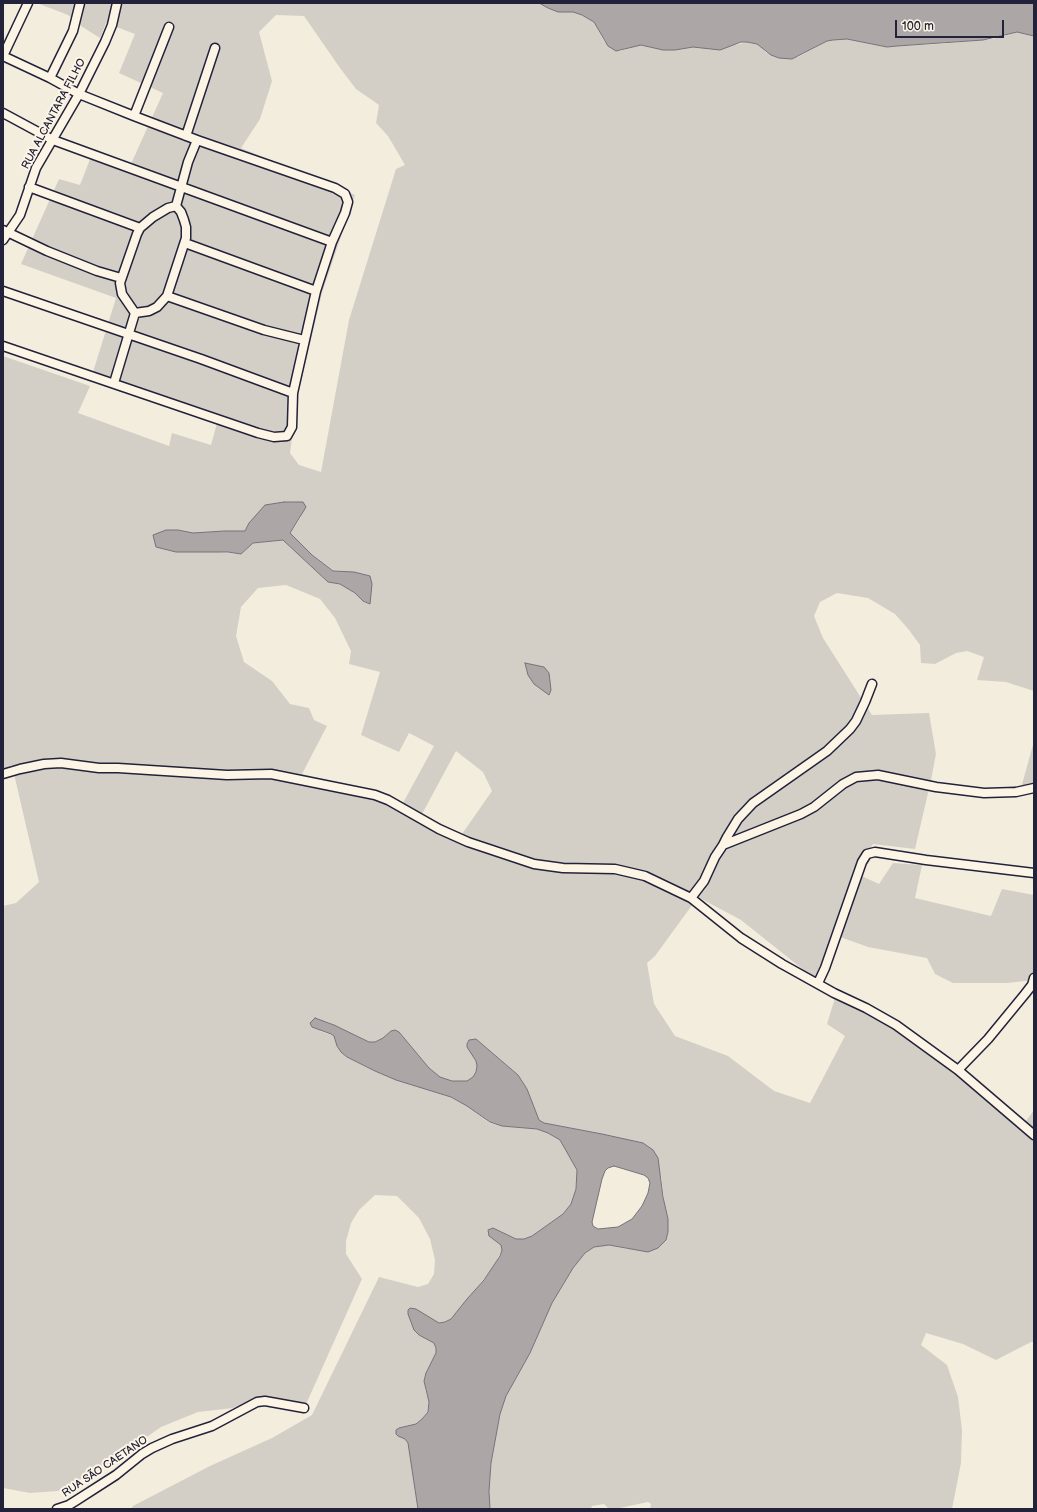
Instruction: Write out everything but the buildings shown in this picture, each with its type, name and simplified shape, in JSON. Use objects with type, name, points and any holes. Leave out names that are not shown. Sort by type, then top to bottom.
[{"type":"street","points":[[3,346],[274,437],[287,436],[290,431],[293,393],[316,291],[332,242],[348,202],[345,194],[335,188],[197,140],[134,116],[79,94],[50,78],[3,56],[28,3]]},
{"type":"street","points":[[50,78],[73,30],[80,3]]},
{"type":"street","name":"RUA ALCANTARA FILHO","points":[[3,240],[6,231],[20,215],[36,168],[79,94],[105,42],[112,25],[116,3]]},
{"type":"street","points":[[134,116],[169,27]]},
{"type":"street","points":[[186,136],[215,48]]},
{"type":"street","points":[[3,113],[53,140],[332,242]]},
{"type":"street","points":[[176,206],[183,187],[188,162],[197,140]]},
{"type":"street","points":[[29,187],[140,228]]},
{"type":"street","points":[[135,314],[122,294],[120,283],[137,234],[140,228],[153,217],[163,210],[176,206]]},
{"type":"street","points":[[135,314],[141,314],[153,310],[161,305],[167,296],[185,243],[186,227],[181,212],[176,206]]},
{"type":"street","points":[[6,231],[53,254],[97,271],[121,278]]},
{"type":"street","points":[[185,243],[316,291]]},
{"type":"street","points":[[3,291],[201,359],[293,393]]},
{"type":"street","points":[[167,296],[264,330],[304,340]]},
{"type":"street","points":[[114,383],[135,314]]},
{"type":"street","points":[[691,898],[704,881],[715,857],[735,824],[753,803],[827,751],[850,729],[856,721],[872,684]]},
{"type":"street","points":[[4,773],[44,764],[61,763],[99,768],[126,768],[227,775],[266,773],[375,795],[388,800],[439,829],[534,864],[558,868],[606,868],[626,871],[654,880],[691,898],[703,906],[754,947],[896,1024],[958,1070],[1034,1135]]},
{"type":"street","points":[[723,845],[801,814],[814,807],[842,784],[861,776],[878,775],[936,787],[984,793],[1016,792],[1034,788]]},
{"type":"street","points":[[818,983],[825,968],[862,862],[867,854],[875,852],[926,860],[1034,873]]},
{"type":"street","points":[[958,1070],[988,1039],[1032,985],[1034,978]]},
{"type":"street","name":"RUA SÃO CAETANO","points":[[57,1509],[77,1500],[116,1475],[142,1454],[152,1448],[172,1439],[212,1426],[253,1404],[265,1400],[304,1408]]},
{"type":"shaded area","points":[[37,3],[539,3],[558,12],[573,12],[582,15],[594,22],[604,41],[620,51],[641,45],[670,50],[693,47],[735,45],[747,42],[757,44],[767,53],[798,57],[827,41],[833,40],[847,39],[887,47],[992,39],[1017,32],[1034,36],[1034,691],[1006,682],[977,680],[984,657],[967,651],[956,653],[935,664],[921,663],[920,645],[909,630],[895,614],[868,598],[837,593],[820,602],[814,616],[823,638],[872,715],[929,713],[936,754],[915,849],[873,844],[853,872],[879,884],[893,863],[922,865],[915,898],[991,916],[1002,889],[1034,895],[1034,980],[1007,983],[953,983],[935,974],[927,958],[868,947],[832,934],[815,979],[741,920],[698,897],[655,956],[647,963],[654,1004],[675,1036],[728,1056],[774,1091],[810,1103],[845,1036],[827,1024],[835,998],[883,1022],[958,1075],[1021,1128],[1034,1110],[1034,1342],[1031,1342],[996,1360],[963,1344],[926,1333],[921,1345],[947,1365],[958,1397],[962,1430],[961,1463],[952,1509],[650,1509],[651,1504],[648,1502],[615,1509],[609,1509],[604,1504],[592,1506],[591,1509],[490,1509],[489,1491],[491,1463],[500,1414],[506,1396],[530,1353],[552,1303],[573,1268],[585,1253],[594,1247],[609,1245],[628,1249],[668,1232],[661,1175],[602,1134],[544,1123],[538,1120],[527,1089],[518,1075],[476,1039],[469,1040],[467,1047],[476,1061],[476,1072],[473,1077],[467,1081],[452,1081],[440,1077],[429,1068],[399,1032],[391,1031],[383,1038],[375,1042],[369,1042],[325,1021],[320,1031],[334,1036],[337,1046],[347,1057],[375,1071],[451,1097],[467,1106],[490,1123],[502,1126],[537,1129],[548,1133],[560,1140],[577,1170],[576,1189],[571,1204],[563,1214],[532,1236],[524,1239],[516,1239],[505,1234],[489,1236],[501,1245],[502,1250],[493,1268],[451,1319],[439,1323],[432,1319],[419,1335],[434,1343],[436,1348],[434,1360],[426,1373],[425,1388],[429,1402],[428,1411],[416,1424],[396,1434],[405,1439],[408,1443],[418,1509],[131,1509],[133,1506],[210,1466],[272,1438],[312,1415],[379,1277],[418,1287],[428,1284],[434,1274],[435,1260],[430,1239],[419,1218],[397,1196],[375,1195],[359,1210],[351,1223],[346,1241],[346,1254],[362,1279],[303,1411],[259,1398],[233,1408],[198,1412],[161,1427],[104,1467],[58,1491],[30,1493],[3,1488],[3,906],[16,903],[39,882],[12,765],[3,769],[3,356],[90,386],[78,413],[169,446],[172,433],[211,445],[219,416],[93,372],[116,298],[21,264],[59,179],[80,185],[94,149],[131,164],[163,93],[119,73],[135,34],[106,23],[100,38],[81,26],[68,15]],"holes":[[[276,15],[304,16],[356,89],[379,105],[376,123],[388,136],[405,165],[396,169],[349,320],[321,472],[299,465],[290,453],[297,399],[322,293],[355,195],[241,148],[260,119],[272,81],[259,32]],[[301,517],[290,533],[312,555],[333,571],[354,572],[370,604],[363,601],[355,593],[340,584],[328,582],[283,540],[253,543],[241,554],[207,551],[178,530],[193,533],[245,531],[249,523]],[[286,585],[320,599],[335,618],[351,651],[349,664],[380,672],[361,735],[399,752],[409,733],[434,746],[403,803],[372,790],[302,774],[327,726],[314,720],[309,708],[290,704],[272,681],[244,662],[236,636],[241,607],[258,588]],[[456,751],[483,772],[492,791],[462,834],[422,814]]]},
{"type":"shaded area","points":[[539,3],[1034,3],[1034,36],[1017,32],[983,40],[887,47],[847,39],[833,40],[827,41],[792,59],[779,58],[771,55],[757,44],[747,42],[741,42],[720,50],[693,47],[663,50],[641,45],[616,51],[608,46],[594,22],[582,15],[573,12],[558,12]]},
{"type":"shaded area","points":[[284,502],[303,502],[306,507],[290,533],[312,555],[333,571],[354,572],[370,576],[372,584],[370,604],[363,601],[355,593],[340,584],[328,582],[283,540],[253,543],[241,554],[228,552],[176,552],[156,547],[153,535],[166,530],[178,530],[193,533],[245,531],[249,523],[265,505]]},
{"type":"shaded area","points":[[525,663],[544,667],[549,673],[551,690],[549,695],[534,684],[528,675]]},
{"type":"shaded area","points":[[1034,741],[1034,786],[1021,788]]},
{"type":"shaded area","points":[[315,1018],[334,1025],[369,1042],[375,1042],[383,1038],[391,1031],[395,1030],[399,1032],[429,1068],[440,1077],[452,1081],[467,1081],[473,1077],[476,1072],[476,1061],[467,1047],[467,1044],[469,1040],[476,1039],[518,1075],[527,1089],[539,1120],[544,1123],[643,1143],[653,1150],[658,1158],[663,1197],[668,1219],[668,1232],[666,1240],[658,1248],[648,1252],[609,1245],[594,1247],[585,1253],[573,1268],[552,1303],[530,1353],[506,1396],[500,1414],[491,1463],[489,1491],[490,1509],[418,1509],[408,1443],[405,1439],[396,1434],[396,1430],[416,1424],[428,1412],[429,1402],[424,1381],[426,1373],[436,1353],[436,1348],[434,1343],[419,1335],[414,1330],[408,1310],[410,1308],[416,1309],[439,1323],[451,1319],[484,1280],[500,1256],[502,1250],[501,1245],[489,1236],[488,1230],[493,1228],[516,1239],[524,1239],[532,1236],[563,1214],[571,1204],[576,1189],[577,1170],[560,1140],[548,1133],[537,1129],[502,1126],[490,1122],[451,1097],[396,1080],[375,1071],[347,1057],[337,1046],[334,1036],[312,1027],[310,1023]],"holes":[[[614,1166],[644,1175],[648,1178],[650,1183],[648,1193],[642,1206],[632,1219],[618,1227],[598,1229],[593,1226],[592,1222],[605,1171]]]}]
